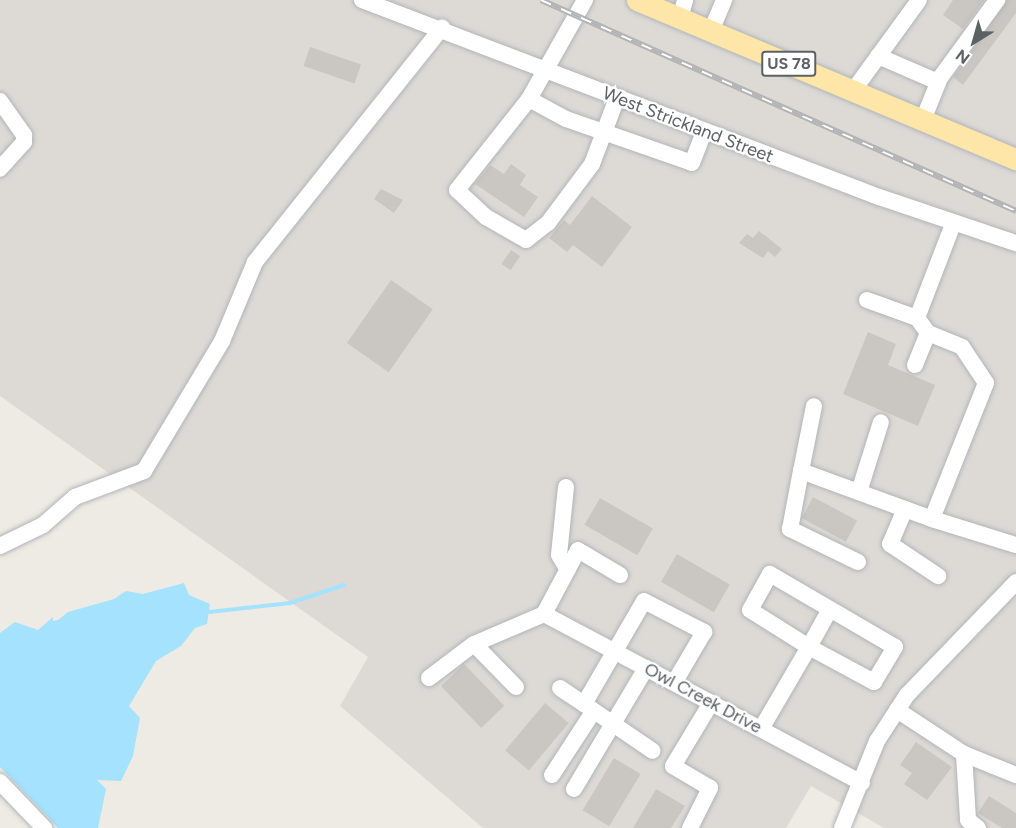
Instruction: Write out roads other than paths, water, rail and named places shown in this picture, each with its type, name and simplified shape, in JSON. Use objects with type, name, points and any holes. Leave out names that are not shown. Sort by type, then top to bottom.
[{"type":"main road","name":"US 78","points":[[636,0],[682,9],[711,31],[1016,159]]},
{"type":"street","name":"West Strickland Street","points":[[362,0],[548,68],[704,132],[953,224],[1016,243]]},
{"type":"street","points":[[585,0],[529,99],[457,190],[486,217],[526,240],[548,224],[592,164],[617,98]]},
{"type":"street","points":[[711,31],[724,0]]},
{"type":"street","points":[[853,91],[919,0]]},
{"type":"street","points":[[923,120],[938,82],[997,0]]},
{"type":"street","points":[[0,546],[43,525],[75,497],[144,471],[222,341],[255,262],[442,28]]},
{"type":"street","points":[[878,56],[938,82]]},
{"type":"street","points":[[529,99],[602,133],[692,163],[704,132]]},
{"type":"street","points":[[0,100],[24,135],[24,142],[0,169]]},
{"type":"street","points":[[917,318],[953,224]]},
{"type":"street","points":[[867,300],[917,318],[928,333],[962,347],[986,382],[932,519]]},
{"type":"street","points":[[915,365],[928,333]]},
{"type":"street","points":[[814,406],[790,529],[858,562]]},
{"type":"street","points":[[859,492],[881,422]]},
{"type":"street","points":[[801,471],[932,519],[1016,545]]},
{"type":"street","points":[[566,487],[559,555],[568,570]]},
{"type":"street","points":[[905,509],[890,544],[938,576]]},
{"type":"street","points":[[429,678],[474,644],[544,614],[578,550],[620,575]]},
{"type":"street","points":[[770,574],[895,647],[874,682],[809,647],[750,610],[770,574]]},
{"type":"street","points":[[842,828],[877,741],[907,695],[1016,582]]},
{"type":"street","points":[[552,775],[644,601],[704,632],[674,683]]},
{"type":"street","points":[[760,729],[830,609]]},
{"type":"street","name":"Owl Creek Drive","points":[[544,614],[862,783]]},
{"type":"street","points":[[474,644],[516,687]]},
{"type":"street","points":[[574,789],[646,668]]},
{"type":"street","points":[[560,688],[653,751]]},
{"type":"street","points":[[690,828],[710,788],[674,766],[711,703]]},
{"type":"street","points":[[897,710],[964,754],[1016,775]]},
{"type":"street","points":[[964,754],[968,820],[978,828]]},
{"type":"street","points":[[0,782],[44,828]]},
{"type":"water","points":[[184,583],[189,595],[210,604],[207,624],[195,628],[181,646],[156,661],[129,706],[140,718],[133,756],[121,781],[97,780],[106,789],[98,828],[58,828],[0,767],[0,633],[15,622],[38,630],[53,617],[53,621],[58,620],[68,612],[114,599],[126,591],[143,594]]},
{"type":"waterway","points":[[210,612],[290,603],[344,585]]},
{"type":"railway","points":[[541,0],[1016,211]]}]
